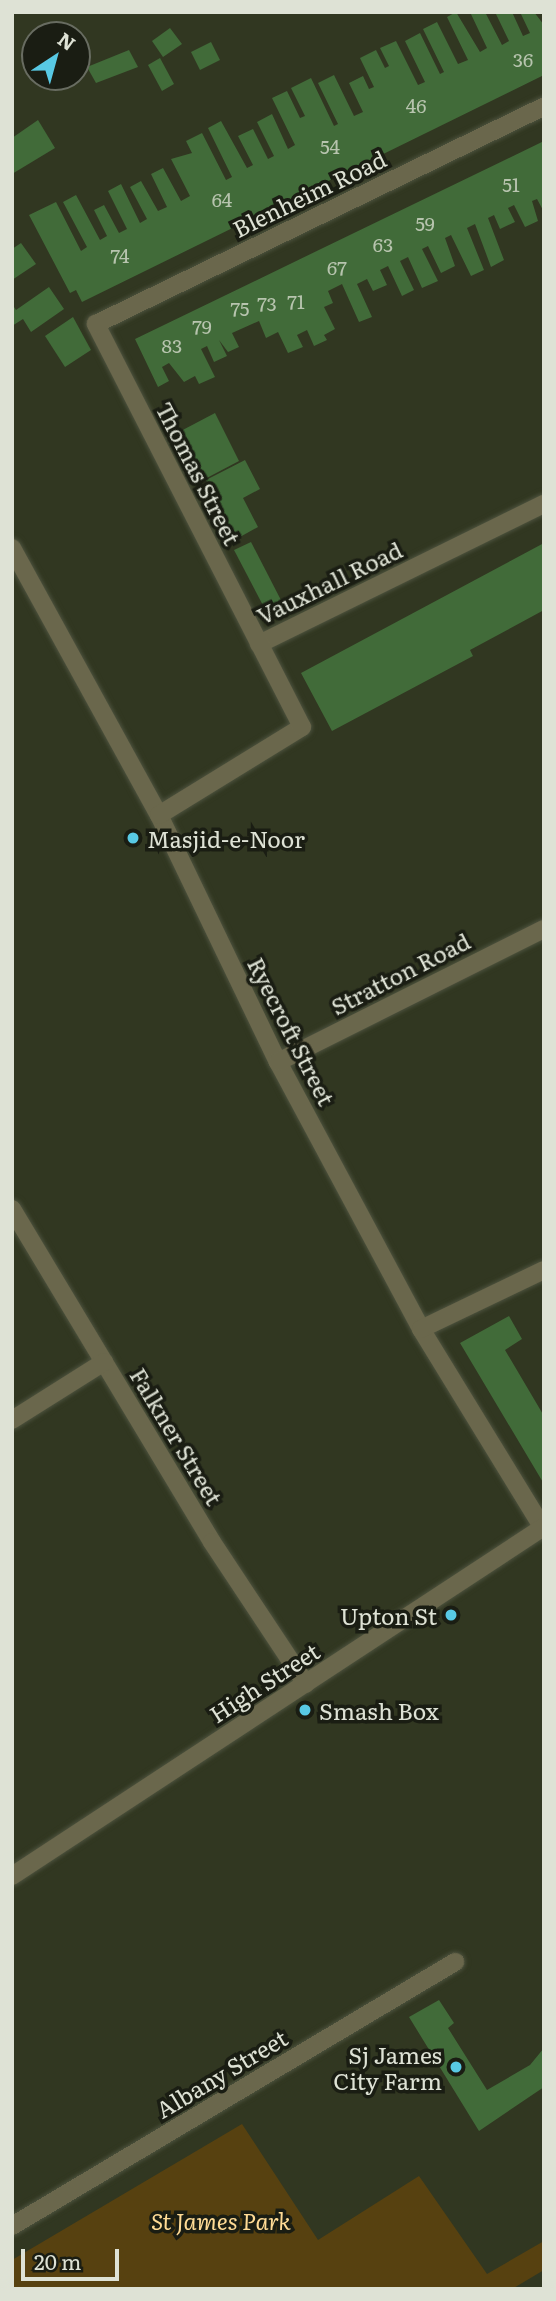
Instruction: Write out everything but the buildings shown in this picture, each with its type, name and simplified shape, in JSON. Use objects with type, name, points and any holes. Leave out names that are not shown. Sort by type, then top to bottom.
[{"type":"street","name":"Blenheim Road","points":[[96,324],[544,106]]},
{"type":"street","name":"Thomas Street","points":[[96,324],[259,644]]},
{"type":"street","name":"Vauxhall Road","points":[[159,815],[302,727],[259,644],[544,504]]},
{"type":"street","name":"Ryecroft Street","points":[[12,548],[159,815],[278,1062],[422,1329],[543,1529]]},
{"type":"street","name":"Stratton Road","points":[[278,1062],[544,929]]},
{"type":"street","name":"Falkner Street","points":[[12,1209],[104,1362],[306,1684]]},
{"type":"street","points":[[422,1329],[544,1270]]},
{"type":"street","points":[[12,1420],[104,1362]]},
{"type":"street","name":"High Street","points":[[12,1876],[543,1529]]},
{"type":"street","name":"Albany Street","points":[[12,2226],[455,1962]]},
{"type":"green space","name":"St James Park","points":[[242,2124],[318,2240],[419,2176],[487,2274],[544,2241],[544,2270],[512,2289],[12,2289],[12,2260]]},
{"type":"place","name":"Masjid-e-Noor","points":[[133,838]]},
{"type":"place","name":"Upton St","points":[[451,1615]]},
{"type":"place","name":"Smash Box","points":[[305,1710]]},
{"type":"place","name":"Sj James City Farm","points":[[456,2067]]}]
